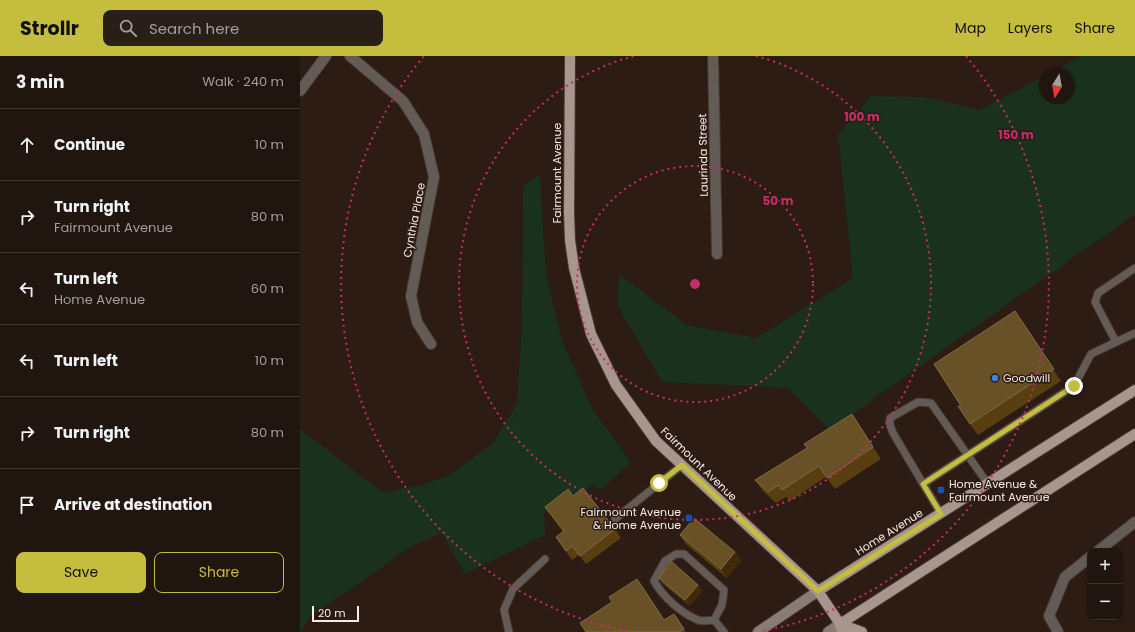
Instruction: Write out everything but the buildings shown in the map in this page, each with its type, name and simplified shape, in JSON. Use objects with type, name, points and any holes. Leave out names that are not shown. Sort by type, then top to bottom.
[{"type":"main road","name":"Fairmount Avenue","points":[[570,56],[569,220],[574,268],[581,300],[591,334],[616,385],[656,441],[818,591],[841,628]]},
{"type":"main road","name":"Home Avenue","points":[[758,632],[818,591],[1135,390]]},
{"type":"main road","points":[[828,632],[841,628],[1135,434]]},
{"type":"main road","points":[[841,628],[862,632]]},
{"type":"street","points":[[300,91],[326,56]]},
{"type":"street","name":"Cynthia Place","points":[[350,56],[403,101],[424,134],[434,177],[411,296],[417,322],[431,344]]},
{"type":"street","name":"Laurinda Street","points":[[713,56],[716,254]]},
{"type":"street","points":[[1102,548],[1135,522]]},
{"type":"street","points":[[1058,632],[1049,616],[1065,577],[1087,559]]},
{"type":"lane","points":[[1116,342],[1095,302],[1098,293],[1135,268]]},
{"type":"lane","points":[[923,484],[1074,386],[1091,354],[1135,333]]},
{"type":"lane","points":[[941,514],[893,433],[890,426],[890,418],[918,402],[931,403],[988,484]]},
{"type":"lane","points":[[616,519],[682,465]]},
{"type":"lane","points":[[676,554],[684,554],[724,590],[722,605],[714,620],[700,621],[676,606],[660,592],[654,581],[665,561],[676,554]]},
{"type":"lane","points":[[509,632],[504,610],[513,589],[545,559]]},
{"type":"lane","points":[[714,620],[724,632]]},
{"type":"green space","points":[[1081,56],[1135,56],[1135,214],[830,430],[788,388],[662,382],[617,305],[619,274],[687,325],[756,338],[853,278],[838,134],[871,96],[924,97],[980,110],[1039,79],[1039,104],[1075,104],[1075,68],[1059,68]]},
{"type":"green space","points":[[540,175],[546,274],[562,341],[593,410],[631,462],[600,491],[593,485],[544,512],[545,535],[465,574],[442,533],[414,545],[312,615],[300,632],[300,429],[382,492],[419,486],[448,476],[492,444],[517,404],[522,320],[523,186]]},
{"type":"place","name":"Goodwill","points":[[995,378]]},
{"type":"place","name":"Home Avenue & Fairmount Avenue","points":[[941,490]]},
{"type":"place","name":"Fairmount Avenue & Home Avenue","points":[[689,518]]},
{"type":"route","points":[[659,483],[682,465],[818,591],[941,514],[923,484],[1074,386]]}]
